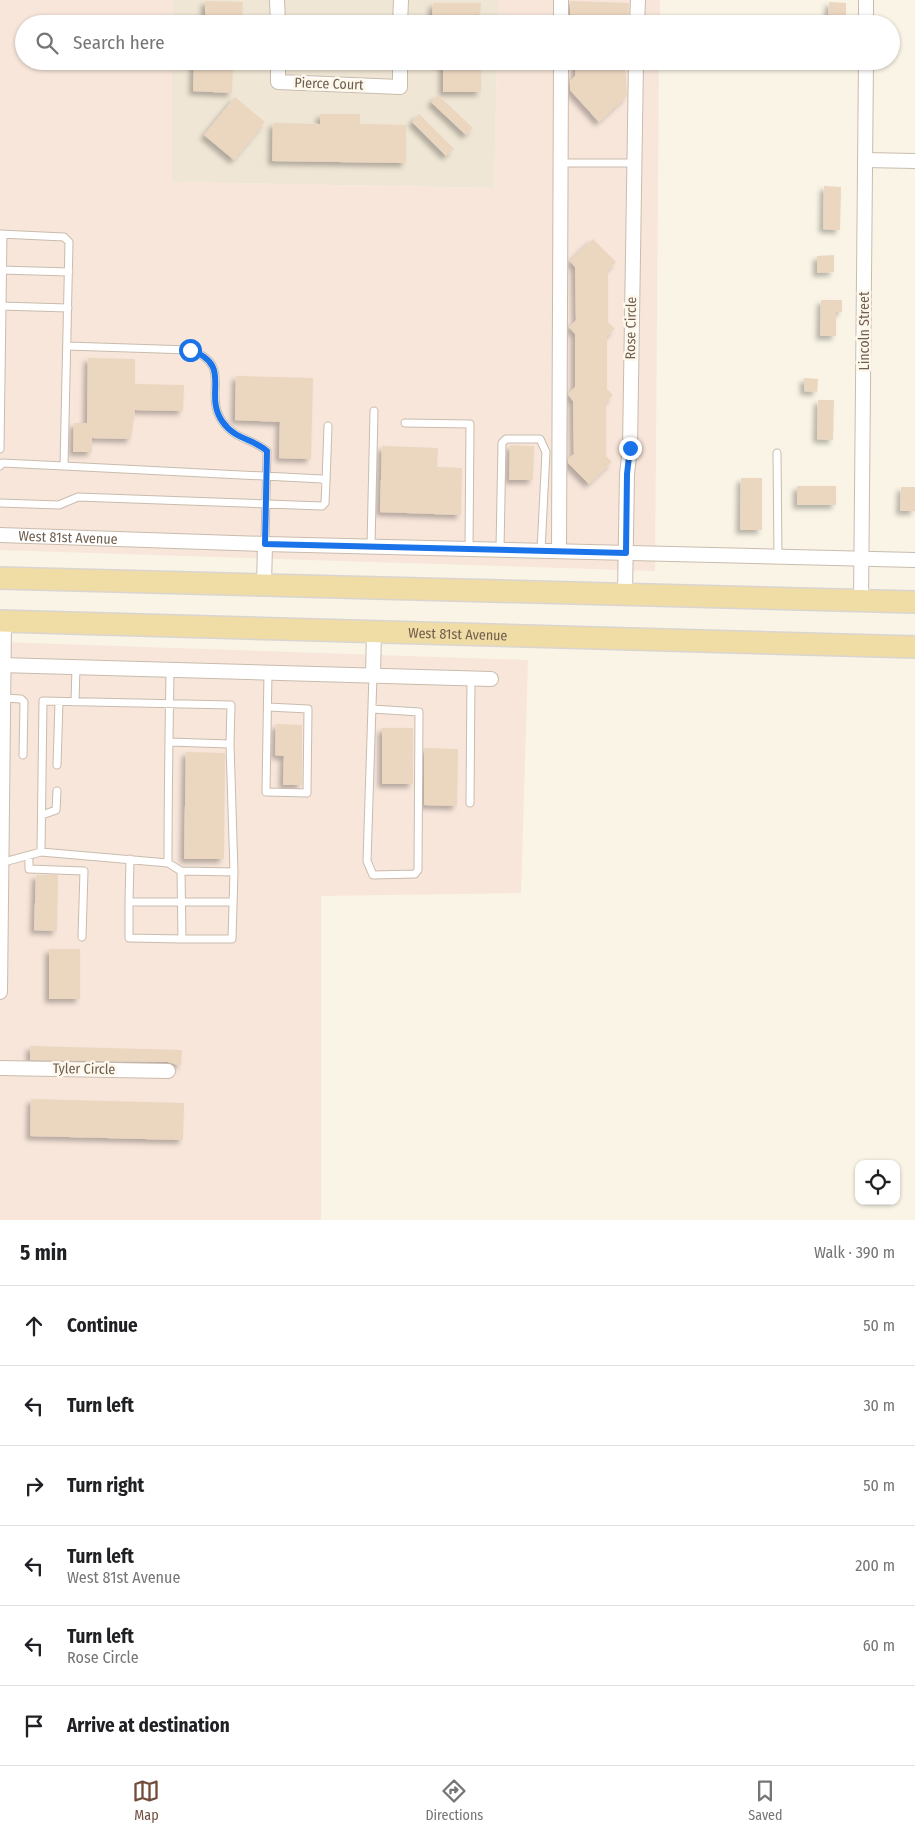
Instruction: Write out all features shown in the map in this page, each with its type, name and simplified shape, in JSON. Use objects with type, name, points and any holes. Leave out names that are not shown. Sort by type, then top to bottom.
[{"type":"main road","points":[[0,578],[915,602]]},
{"type":"main road","name":"West 81st Avenue","points":[[2,621],[915,647]]},
{"type":"street","points":[[278,0],[278,15]]},
{"type":"street","points":[[400,15],[401,0]]},
{"type":"street","points":[[561,0],[561,15]]},
{"type":"street","points":[[637,15],[638,0]]},
{"type":"street","points":[[866,0],[866,15]]},
{"type":"street","name":"Pierce Court","points":[[278,70],[278,82],[400,87],[400,70]]},
{"type":"street","points":[[558,551],[561,70]]},
{"type":"street","name":"Rose Circle","points":[[625,595],[627,474],[630,448],[636,70]]},
{"type":"street","name":"Lincoln Street","points":[[861,601],[866,70]]},
{"type":"street","points":[[865,160],[915,161]]},
{"type":"street","name":"West 81st Avenue","points":[[0,535],[265,544],[915,560]]},
{"type":"street","points":[[264,585],[265,544]]},
{"type":"street","points":[[0,992],[2,621]]},
{"type":"street","points":[[373,675],[374,632]]},
{"type":"street","points":[[2,665],[491,679]]},
{"type":"street","name":"Tyler Circle","points":[[0,1068],[168,1071]]},
{"type":"lane","points":[[560,163],[633,163]]},
{"type":"lane","points":[[0,449],[2,234],[64,237],[69,242],[64,466]]},
{"type":"lane","points":[[1,270],[69,272]]},
{"type":"lane","points":[[1,306],[68,308]]},
{"type":"lane","points":[[67,346],[190,350],[200,353],[211,361],[216,371],[216,408],[220,418],[238,437],[260,445],[267,451],[265,544]]},
{"type":"lane","points":[[371,546],[374,411]]},
{"type":"lane","points":[[405,423],[470,424],[469,548]]},
{"type":"lane","points":[[0,503],[59,505],[78,497],[322,506],[325,503],[328,426]]},
{"type":"lane","points":[[500,549],[502,443],[506,439],[540,439],[546,452],[542,550]]},
{"type":"lane","points":[[777,453],[778,557]]},
{"type":"lane","points":[[0,466],[2,463],[64,466],[322,479],[326,482]]},
{"type":"lane","points":[[75,702],[76,668]]},
{"type":"lane","points":[[168,863],[170,670]]},
{"type":"lane","points":[[268,672],[266,792],[307,793],[308,709],[268,707]]},
{"type":"lane","points":[[372,709],[419,712],[418,870],[415,874],[373,875],[368,869],[367,839],[373,675]]},
{"type":"lane","points":[[470,803],[471,678]]},
{"type":"lane","points":[[3,698],[21,699],[24,702],[23,755]]},
{"type":"lane","points":[[41,852],[43,701],[231,706],[230,744],[234,872],[232,939],[130,938],[130,858]]},
{"type":"lane","points":[[57,765],[59,702]]},
{"type":"lane","points":[[169,742],[230,744]]},
{"type":"lane","points":[[42,815],[56,810],[57,791]]},
{"type":"lane","points":[[1,863],[41,852],[130,858],[168,863],[181,871],[234,872]]},
{"type":"lane","points":[[29,856],[29,869],[84,871],[82,937]]},
{"type":"lane","points":[[181,871],[182,939]]},
{"type":"lane","points":[[129,902],[232,902]]},
{"type":"shaded area","points":[[0,0],[173,0],[173,15],[15,15],[15,70],[172,70],[172,182],[494,188],[497,70],[659,70],[655,571],[0,550]]},
{"type":"shaded area","points":[[173,0],[498,0],[498,15],[173,15]]},
{"type":"shaded area","points":[[498,0],[660,0],[660,15],[498,15]]},
{"type":"shaded area","points":[[172,70],[497,70],[494,188],[172,182]]},
{"type":"shaded area","points":[[0,642],[528,660],[521,893],[321,896],[321,1220],[0,1220]]},
{"type":"building","points":[[205,1],[243,2],[242,15],[205,15]]},
{"type":"building","points":[[570,1],[629,3],[628,15],[570,15]]},
{"type":"building","points":[[829,2],[846,3],[846,15],[828,15]]},
{"type":"building","points":[[433,3],[481,3],[480,14],[432,15]]},
{"type":"building","points":[[194,70],[233,70],[232,93],[193,91]]},
{"type":"building","points":[[443,70],[481,70],[481,92],[443,92]]},
{"type":"building","points":[[575,70],[626,70],[627,96],[599,122],[570,90],[570,81],[575,76]]},
{"type":"building","points":[[438,95],[473,128],[466,135],[431,102]]},
{"type":"building","points":[[235,97],[265,122],[234,160],[204,135]]},
{"type":"building","points":[[320,114],[360,114],[360,124],[406,125],[406,163],[272,161],[273,123],[320,124]]},
{"type":"building","points":[[419,114],[454,149],[446,156],[412,122]]},
{"type":"building","points":[[824,186],[841,187],[840,230],[823,229]]},
{"type":"building","points":[[593,239],[616,262],[608,270],[608,322],[615,329],[607,336],[607,389],[613,395],[606,402],[606,456],[612,462],[589,484],[568,463],[568,459],[574,454],[573,401],[568,394],[575,387],[575,334],[569,327],[576,320],[575,267],[570,261]]},
{"type":"building","points":[[834,255],[834,272],[817,273],[817,256]]},
{"type":"building","points":[[821,300],[842,300],[842,312],[836,312],[836,336],[820,336]]},
{"type":"building","points":[[88,358],[135,359],[135,384],[184,385],[183,411],[135,410],[131,439],[92,438],[92,452],[73,452],[74,423],[87,423]]},
{"type":"building","points":[[236,376],[313,378],[311,459],[279,458],[280,422],[235,420]]},
{"type":"building","points":[[804,378],[818,379],[817,392],[804,391]]},
{"type":"building","points":[[818,400],[834,400],[833,440],[817,439]]},
{"type":"building","points":[[510,445],[534,446],[533,480],[509,480]]},
{"type":"building","points":[[382,446],[438,448],[437,467],[462,468],[461,515],[380,512]]},
{"type":"building","points":[[741,478],[762,478],[762,530],[740,530]]},
{"type":"building","points":[[797,486],[836,486],[836,505],[797,505]]},
{"type":"building","points":[[901,487],[915,487],[915,511],[900,511]]},
{"type":"building","points":[[276,724],[302,725],[302,785],[283,785],[284,756],[275,755]]},
{"type":"building","points":[[382,728],[413,728],[413,784],[382,784]]},
{"type":"building","points":[[424,748],[458,749],[457,806],[424,805]]},
{"type":"building","points":[[186,752],[225,753],[224,859],[184,859]]},
{"type":"building","points":[[36,875],[58,875],[57,931],[34,930]]},
{"type":"building","points":[[49,949],[80,949],[80,999],[49,999]]},
{"type":"building","points":[[30,1046],[182,1050],[181,1066],[168,1062],[30,1060]]},
{"type":"building","points":[[31,1099],[184,1103],[183,1140],[30,1136]]},
{"type":"route","points":[[190,350],[200,353],[211,361],[216,371],[216,408],[220,418],[238,437],[260,445],[267,451],[265,544],[626,553],[627,474],[630,448]]}]
